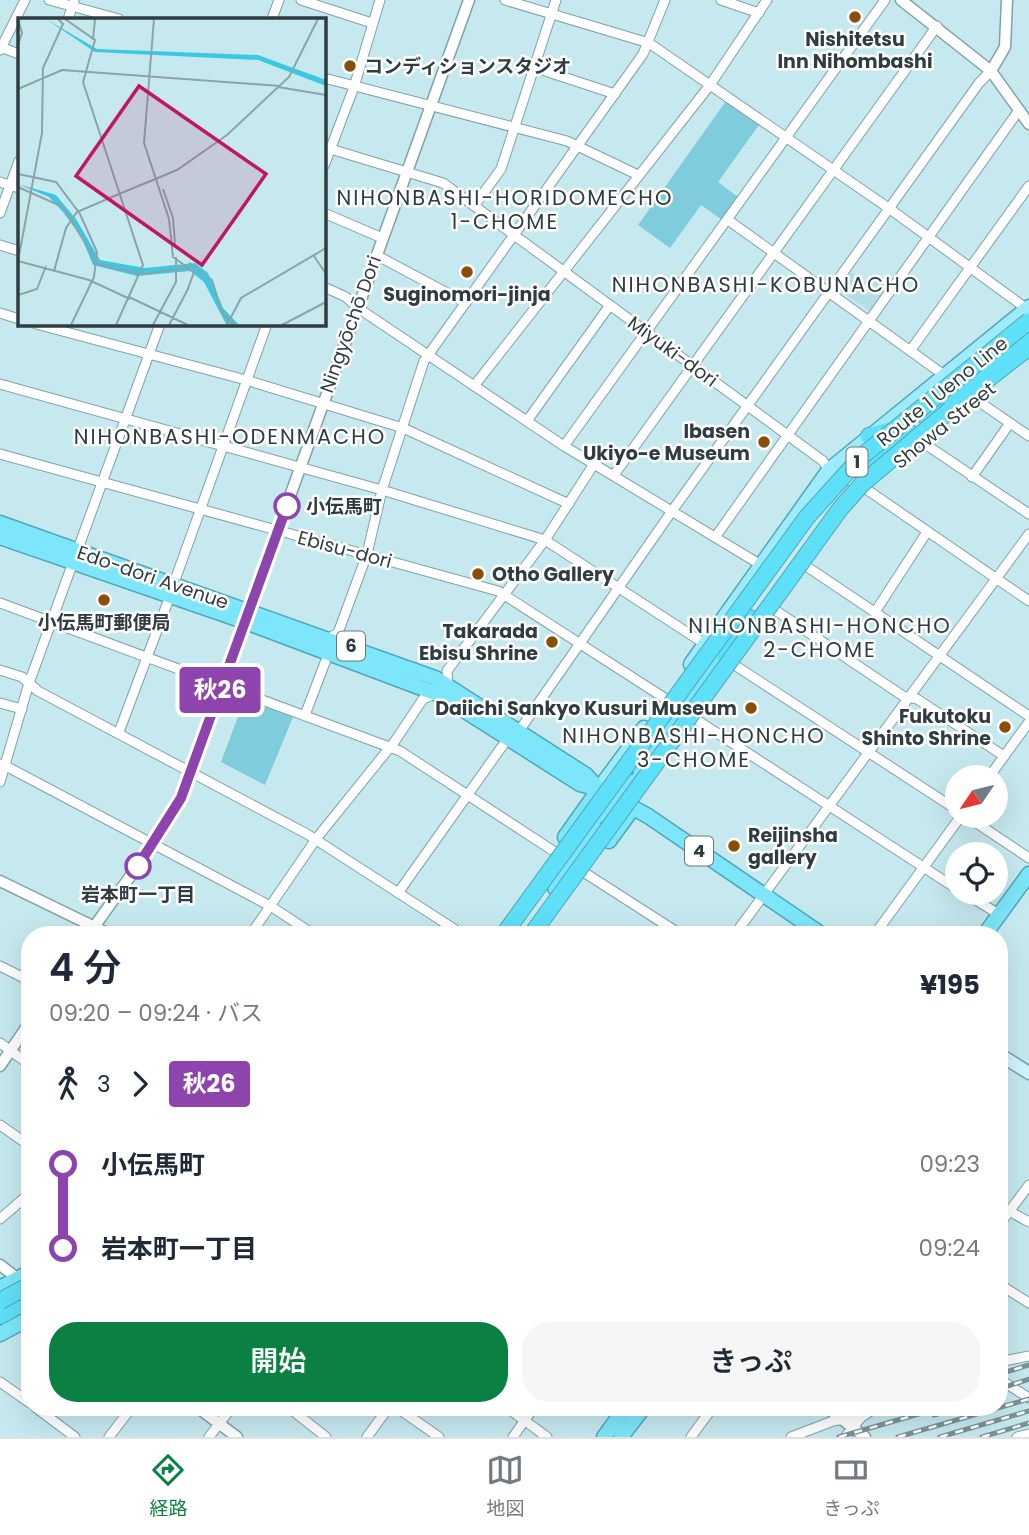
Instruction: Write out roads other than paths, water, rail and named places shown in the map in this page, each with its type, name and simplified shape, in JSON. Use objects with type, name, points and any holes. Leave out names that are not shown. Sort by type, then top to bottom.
[{"type":"highway","name":"Route 1 Ueno Line","points":[[510,926],[807,517],[862,456],[1028,312]]},
{"type":"highway","points":[[730,660],[750,618],[826,511],[855,477],[946,406],[1029,331]]},
{"type":"highway","name":"Route 1 Ueno Line","points":[[538,926],[840,509],[869,477],[946,406],[1028,354]]},
{"type":"highway","points":[[869,436],[900,427],[946,406]]},
{"type":"highway","name":"Edo-dori Avenue","points":[[0,523],[76,557]]},
{"type":"highway","name":"Edo-dori Avenue","points":[[0,537],[76,557],[245,615],[444,690],[513,735],[586,775],[598,789],[633,808],[810,926]]},
{"type":"highway","points":[[744,589],[718,650],[637,767],[775,610]]},
{"type":"highway","points":[[501,926],[598,789],[624,786],[664,764]]},
{"type":"highway","points":[[558,848],[606,810],[633,808]]},
{"type":"highway","points":[[546,926],[633,808]]},
{"type":"highway","points":[[519,926],[594,828],[527,926]]},
{"type":"highway","points":[[991,926],[1029,874]]},
{"type":"highway","points":[[0,1288],[21,1282]]},
{"type":"highway","points":[[0,1301],[21,1285]]},
{"type":"highway","points":[[0,1315],[21,1304]]},
{"type":"highway","points":[[0,1325],[21,1314]]},
{"type":"highway","points":[[0,1335],[21,1323]]},
{"type":"highway","points":[[604,1437],[624,1416]]},
{"type":"highway","points":[[621,1437],[628,1416]]},
{"type":"main road","name":"Showa Street","points":[[598,789],[666,699],[829,470],[944,375],[1028,312]]},
{"type":"main road","name":"Showa Street","points":[[775,610],[844,513],[866,489],[1028,354]]},
{"type":"main road","points":[[633,808],[697,720],[730,660]]},
{"type":"main road","points":[[1008,1063],[1029,1073]]},
{"type":"street","points":[[18,54],[0,48],[25,0]]},
{"type":"street","points":[[49,0],[73,3],[116,18]]},
{"type":"street","points":[[272,18],[279,0]]},
{"type":"street","points":[[301,0],[372,23]]},
{"type":"street","points":[[327,148],[354,87],[380,0]]},
{"type":"street","name":"Ningyōchō Dori","points":[[96,926],[154,843],[181,798],[469,0]]},
{"type":"street","points":[[505,0],[649,43],[890,209],[1028,312]]},
{"type":"street","points":[[474,206],[500,169],[556,0]]},
{"type":"street","points":[[305,715],[329,645],[338,633],[367,554],[382,490],[427,355],[615,94],[649,43],[665,0]]},
{"type":"street","points":[[721,0],[758,13]]},
{"type":"street","points":[[474,386],[710,85],[767,0]]},
{"type":"street","points":[[564,446],[885,0]]},
{"type":"street","points":[[901,0],[991,71],[1029,124]]},
{"type":"street","points":[[398,893],[467,793],[582,643],[672,511],[831,293],[979,83],[991,71],[1004,47],[1007,0]]},
{"type":"street","points":[[614,475],[937,26]]},
{"type":"street","points":[[533,67],[615,94]]},
{"type":"street","points":[[326,79],[578,146],[638,175]]},
{"type":"street","points":[[716,536],[1019,110]]},
{"type":"street","name":"Miyuki-dori","points":[[327,148],[443,183],[823,461],[829,470],[866,489],[1029,601]]},
{"type":"street","points":[[0,213],[15,187],[18,168]]},
{"type":"street","points":[[0,182],[15,187]]},
{"type":"street","points":[[910,351],[1029,186]]},
{"type":"street","points":[[326,214],[382,237]]},
{"type":"street","points":[[728,220],[944,375]]},
{"type":"street","points":[[0,245],[18,251]]},
{"type":"street","points":[[376,255],[466,303]]},
{"type":"street","points":[[326,288],[346,297],[358,308],[564,446],[761,565]]},
{"type":"street","points":[[527,421],[610,305]]},
{"type":"street","points":[[0,313],[18,319]]},
{"type":"street","points":[[43,326],[246,380],[403,428],[569,504]]},
{"type":"street","points":[[0,782],[3,764],[29,683],[159,326]]},
{"type":"street","points":[[120,732],[145,657],[203,510],[222,447],[266,326]]},
{"type":"street","points":[[0,384],[382,490],[545,540],[705,643]]},
{"type":"street","points":[[975,399],[1029,436]]},
{"type":"street","points":[[972,477],[1010,423]]},
{"type":"street","points":[[922,442],[1029,514]]},
{"type":"street","name":"Ebisu-dori","points":[[0,454],[502,593],[666,699]]},
{"type":"street","points":[[257,926],[316,839],[423,699],[444,690],[447,671],[502,593],[545,540],[594,464]]},
{"type":"street","points":[[875,612],[928,532]]},
{"type":"street","points":[[741,926],[1029,534]]},
{"type":"street","points":[[806,566],[1029,716]]},
{"type":"street","points":[[0,604],[388,746],[558,848]]},
{"type":"street","points":[[775,610],[903,696],[910,697],[1004,756]]},
{"type":"street","points":[[730,660],[945,802]]},
{"type":"street","points":[[0,670],[29,683],[38,691],[120,732],[316,839],[450,926]]},
{"type":"street","points":[[0,703],[22,709]]},
{"type":"street","points":[[697,720],[945,881]]},
{"type":"street","points":[[998,765],[1029,722]]},
{"type":"street","points":[[3,764],[272,907],[301,926]]},
{"type":"street","points":[[881,926],[955,828]]},
{"type":"street","points":[[983,828],[1029,858]]},
{"type":"street","points":[[586,873],[668,926]]},
{"type":"street","points":[[0,881],[83,926]]},
{"type":"street","points":[[984,905],[1000,915]]},
{"type":"street","points":[[0,966],[21,976]]},
{"type":"street","points":[[0,1066],[21,1036]]},
{"type":"street","points":[[0,1043],[21,1058]]},
{"type":"street","points":[[0,1125],[21,1140]]},
{"type":"street","points":[[1028,1187],[1009,1211],[1029,1222]]},
{"type":"street","points":[[0,1219],[21,1201]]},
{"type":"street","points":[[0,1265],[21,1277]]},
{"type":"street","points":[[1008,1290],[1029,1303]]},
{"type":"street","points":[[1008,1360],[1028,1357]]},
{"type":"street","points":[[0,1382],[21,1397]]},
{"type":"street","points":[[1008,1385],[1029,1398]]},
{"type":"street","points":[[47,1416],[75,1437]]},
{"type":"street","points":[[109,1437],[124,1416]]},
{"type":"street","points":[[209,1416],[237,1437]]},
{"type":"street","points":[[209,1437],[225,1416]]},
{"type":"street","points":[[299,1416],[326,1437]]},
{"type":"street","points":[[367,1437],[382,1416]]},
{"type":"street","points":[[409,1416],[439,1437]]},
{"type":"street","points":[[518,1416],[547,1437]]},
{"type":"street","points":[[513,1437],[527,1416]]},
{"type":"street","points":[[691,1437],[706,1416]]},
{"type":"street","points":[[791,1437],[829,1416]]},
{"type":"street","points":[[838,1416],[865,1437]]},
{"type":"street","points":[[845,1437],[861,1416]]},
{"type":"street","points":[[1017,1437],[1029,1434]]},
{"type":"railway","points":[[1008,1371],[1029,1365]]},
{"type":"railway","points":[[1008,1386],[1029,1379]]},
{"type":"railway","points":[[1008,1405],[1029,1399]]},
{"type":"railway","points":[[940,1437],[1029,1411]]},
{"type":"railway","points":[[839,1437],[912,1416]]},
{"type":"railway","points":[[898,1437],[970,1416]]},
{"type":"railway","points":[[982,1437],[1029,1423]]},
{"type":"place","name":"Nishitetsu Inn Nihombashi","points":[[855,17]]},
{"type":"place","name":"コンディションスタジオ","points":[[350,66]]},
{"type":"place","name":"Suginomori-jinja","points":[[467,272]]},
{"type":"place","name":"Ibasen Ukiyo-e Museum","points":[[764,442]]},
{"type":"place","name":"小伝馬町","points":[[287,506]]},
{"type":"place","name":"Otho Gallery","points":[[478,574]]},
{"type":"place","name":"小伝馬町郵便局","points":[[104,600]]},
{"type":"place","name":"Takarada Ebisu Shrine","points":[[552,642]]},
{"type":"place","name":"Daiichi Sankyo Kusuri Museum","points":[[751,708]]},
{"type":"place","name":"Fukutoku Shinto Shrine","points":[[1005,727]]},
{"type":"place","name":"Reijinsha gallery","points":[[734,846]]},
{"type":"place","name":"岩本町一丁目","points":[[138,866]]},
{"type":"district","name":"NIHONBASHI-HORIDOMECHO 1-CHOME","points":[[505,210]]},
{"type":"district","name":"NIHONBASHI-KOBUNACHO","points":[[766,285]]},
{"type":"district","name":"NIHONBASHI-ODENMACHO","points":[[230,437]]},
{"type":"district","name":"NIHONBASHI-HONCHO 2-CHOME","points":[[820,638]]},
{"type":"district","name":"NIHONBASHI-HONCHO 3-CHOME","points":[[694,748]]}]
